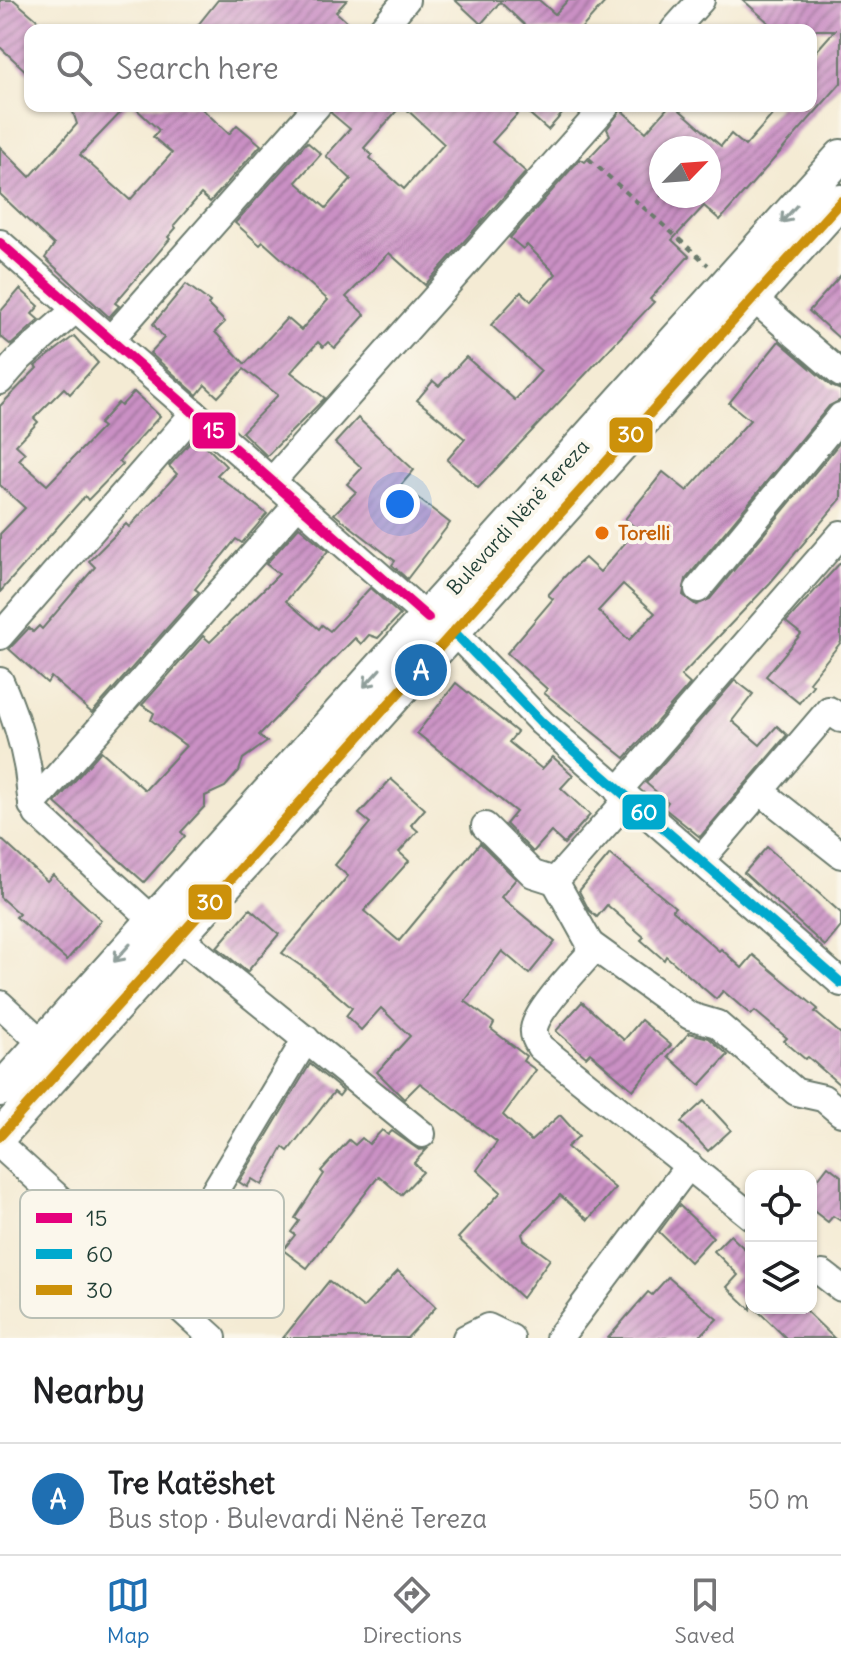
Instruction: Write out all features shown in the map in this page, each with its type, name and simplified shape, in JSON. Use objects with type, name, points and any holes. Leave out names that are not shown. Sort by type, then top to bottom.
[{"type":"main road","name":"Bulevardi Nënë Tereza","points":[[0,1136],[179,937],[442,625],[741,291],[841,156]]},
{"type":"main road","name":"Bulevardi Nënë Tereza","points":[[741,291],[841,201]]},
{"type":"main road","name":"Bulevardi Nënë Tereza","points":[[0,1090],[152,919],[442,625]]},
{"type":"street","points":[[386,24],[406,0]]},
{"type":"street","points":[[679,24],[701,0]]},
{"type":"street","points":[[110,340],[312,112]]},
{"type":"street","points":[[272,481],[601,112]]},
{"type":"street","points":[[0,243],[298,504],[442,625],[542,723],[841,983]]},
{"type":"street","points":[[741,291],[841,374]]},
{"type":"street","points":[[0,381],[20,358],[75,310]]},
{"type":"street","points":[[0,636],[194,413]]},
{"type":"street","points":[[698,589],[841,416]]},
{"type":"street","points":[[32,805],[298,504]]},
{"type":"street","points":[[555,881],[841,534]]},
{"type":"street","points":[[0,681],[18,725],[32,805],[48,827],[152,919]]},
{"type":"street","points":[[700,861],[837,708]]},
{"type":"street","points":[[760,791],[841,855]]},
{"type":"street","points":[[485,826],[533,874],[555,881],[590,944],[690,1016],[717,1024],[796,1092],[823,1098],[841,1113]]},
{"type":"street","points":[[179,937],[422,1134]]},
{"type":"street","points":[[590,944],[588,956],[533,1027],[535,1039],[540,1047],[745,1211]]},
{"type":"street","points":[[0,1004],[42,1043]]},
{"type":"street","points":[[215,1190],[306,1039]]},
{"type":"street","points":[[0,1145],[50,1190]]},
{"type":"street","points":[[559,1338],[689,1165]]},
{"type":"street","points":[[191,1318],[213,1338]]},
{"type":"street","points":[[466,1338],[488,1327],[511,1338]]},
{"type":"path","points":[[572,144],[741,291]]},
{"type":"building","points":[[0,0],[14,0],[42,24],[24,24],[24,69],[0,47]]},
{"type":"building","points":[[218,0],[347,0],[336,12],[349,24],[199,24]]},
{"type":"building","points":[[455,0],[539,0],[555,14],[568,0],[607,0],[585,24],[524,24],[500,2],[481,24]]},
{"type":"building","points":[[743,0],[841,0],[841,83],[817,110],[817,50],[835,30],[817,30],[817,24],[770,24]]},
{"type":"building","points":[[73,112],[121,112],[80,155],[130,200],[172,153],[153,137],[159,130],[140,112],[205,112],[229,134],[237,125],[261,145],[210,202],[201,194],[174,225],[176,228],[168,237],[170,239],[115,303],[119,306],[109,317],[45,258],[54,245],[0,194],[0,147],[30,177],[77,124]]},
{"type":"building","points":[[396,112],[364,148],[372,155],[370,158],[404,189],[444,144],[409,112],[519,112],[492,142],[526,172],[425,285],[389,253],[346,297],[365,315],[335,348],[328,342],[323,347],[318,342],[291,372],[325,398],[267,456],[242,432],[278,395],[244,369],[218,397],[205,385],[197,395],[150,353],[164,338],[153,324],[186,284],[210,302],[208,305],[225,322],[215,332],[245,364],[287,318],[301,330],[328,300],[263,242],[260,245],[235,223],[307,142],[321,154],[296,182],[326,208],[351,179],[326,156],[350,129],[331,113]]},
{"type":"building","points":[[528,112],[564,112],[548,130]]},
{"type":"building","points":[[620,112],[646,132],[664,112],[682,112],[710,136],[649,136],[649,208],[702,208],[672,240],[689,256],[650,299],[654,302],[478,488],[447,460],[465,439],[417,400],[433,381],[439,386],[466,357],[515,400],[541,371],[491,325],[521,292],[531,301],[556,274],[527,245],[523,249],[510,238],[580,159],[585,162],[610,135],[607,129]]},
{"type":"building","points":[[775,112],[815,112],[720,220],[706,208],[721,208],[721,146],[731,134],[745,146]]},
{"type":"building","points":[[841,275],[841,340],[809,311]]},
{"type":"building","points":[[20,289],[39,306],[32,314],[39,320],[11,345],[0,336],[0,312]]},
{"type":"building","points":[[74,336],[98,363],[70,394],[64,388],[34,418],[38,422],[16,445],[25,453],[19,460],[47,485],[103,427],[99,424],[118,403],[121,406],[134,392],[160,416],[119,461],[123,464],[88,500],[85,496],[0,592],[0,534],[25,508],[0,485],[0,406],[37,368],[35,366]]},
{"type":"building","points":[[779,341],[831,386],[841,390],[841,400],[829,406],[686,579],[683,595],[696,605],[710,599],[841,441],[841,499],[770,583],[681,676],[690,684],[625,758],[544,693],[547,689],[507,653],[553,599],[548,595],[585,558],[600,572],[637,529],[625,519],[663,472],[687,491],[750,420],[729,403]],"holes":[[[623,584],[655,613],[629,640],[598,611]]]},
{"type":"building","points":[[358,418],[414,470],[401,485],[450,523],[407,579],[392,565],[395,561],[334,514],[356,492],[347,484],[362,468],[335,443]]},
{"type":"building","points":[[196,436],[226,466],[217,475],[267,514],[242,543],[236,539],[195,589],[199,592],[92,713],[51,677],[47,683],[9,649],[29,628],[33,632],[39,626],[42,629],[95,567],[89,561],[126,524],[129,527],[177,474],[169,466]]},
{"type":"building","points":[[299,527],[328,551],[286,601],[319,629],[322,625],[330,631],[370,588],[400,615],[378,638],[369,635],[361,644],[355,638],[259,735],[267,742],[243,759],[239,771],[225,787],[205,796],[205,806],[181,832],[185,836],[144,882],[55,803],[101,751],[145,790],[186,746],[151,720],[154,713],[142,705],[203,636],[210,642],[279,574],[266,564]]},
{"type":"building","points":[[841,562],[841,642],[809,682],[813,685],[799,703],[766,676],[801,634],[786,622]]},
{"type":"building","points":[[735,680],[753,694],[732,721],[760,745],[777,726],[787,735],[700,837],[664,808],[668,802],[646,783]]},
{"type":"building","points":[[456,683],[517,732],[509,742],[542,769],[553,757],[573,775],[561,788],[590,815],[564,844],[551,832],[533,852],[506,824],[516,812],[417,733]]},
{"type":"building","points":[[391,779],[425,809],[411,825],[418,831],[399,852],[409,861],[364,911],[399,941],[480,843],[516,879],[501,897],[555,942],[529,974],[502,951],[465,1001],[494,1023],[491,1029],[526,1056],[523,1061],[536,1070],[503,1115],[531,1141],[560,1115],[579,1136],[567,1147],[615,1188],[588,1220],[560,1195],[522,1234],[524,1240],[550,1259],[522,1298],[458,1238],[501,1192],[477,1170],[497,1142],[420,1083],[404,1099],[377,1072],[410,1036],[381,1008],[361,1030],[346,1016],[352,1008],[313,974],[282,953],[348,876],[335,865],[370,823],[359,814]]},
{"type":"building","points":[[0,838],[47,881],[53,875],[101,920],[67,960],[16,917],[19,914],[0,897]]},
{"type":"building","points":[[767,847],[841,913],[841,927],[825,946],[744,873]]},
{"type":"building","points":[[610,854],[675,907],[672,910],[719,951],[721,949],[742,968],[753,955],[818,1009],[815,1012],[841,1034],[841,1086],[784,1041],[787,1038],[755,1011],[751,1015],[723,991],[716,999],[666,956],[664,960],[641,940],[644,937],[607,905],[597,917],[589,910],[579,891]]},
{"type":"building","points":[[250,909],[279,934],[247,972],[217,947]]},
{"type":"building","points":[[582,1002],[624,1040],[641,1020],[671,1045],[633,1090],[590,1053],[586,1057],[556,1031]]},
{"type":"building","points":[[689,1033],[709,1038],[728,1055],[700,1085],[668,1056]]},
{"type":"building","points":[[310,1064],[343,1091],[339,1096],[334,1092],[288,1151],[283,1147],[262,1185],[252,1179],[247,1187],[239,1182]]},
{"type":"building","points":[[704,1101],[731,1130],[708,1151],[681,1122]]},
{"type":"building","points":[[382,1130],[388,1135],[392,1131],[419,1150],[427,1149],[414,1163],[423,1172],[401,1195],[379,1176],[307,1268],[284,1251],[295,1235],[291,1232],[299,1221],[295,1218],[324,1174],[321,1171],[349,1140],[355,1145],[362,1138],[369,1144]]},
{"type":"building","points":[[828,1166],[841,1176],[841,1221],[833,1216],[828,1222],[817,1214],[817,1180]]},
{"type":"building","points":[[679,1205],[713,1237],[690,1262],[659,1232]]},
{"type":"building","points":[[730,1235],[745,1249],[745,1304],[727,1287],[738,1275],[714,1251]]},
{"type":"building","points":[[398,1271],[436,1307],[407,1338],[283,1338],[329,1281],[363,1308]]},
{"type":"building","points":[[668,1277],[717,1319],[698,1338],[608,1338],[648,1292],[652,1295]]},
{"type":"building","points":[[761,1314],[809,1314],[834,1338],[786,1338]]},
{"type":"transit line","name":"30","points":[[0,1136],[841,201]]},
{"type":"transit line","name":"15","points":[[0,243],[428,618]]},
{"type":"transit line","name":"60","points":[[455,633],[542,723],[841,983]]},
{"type":"place","name":"Torelli","points":[[602,533]]},
{"type":"place","name":"Tre Katëshet","points":[[421,670]]}]
